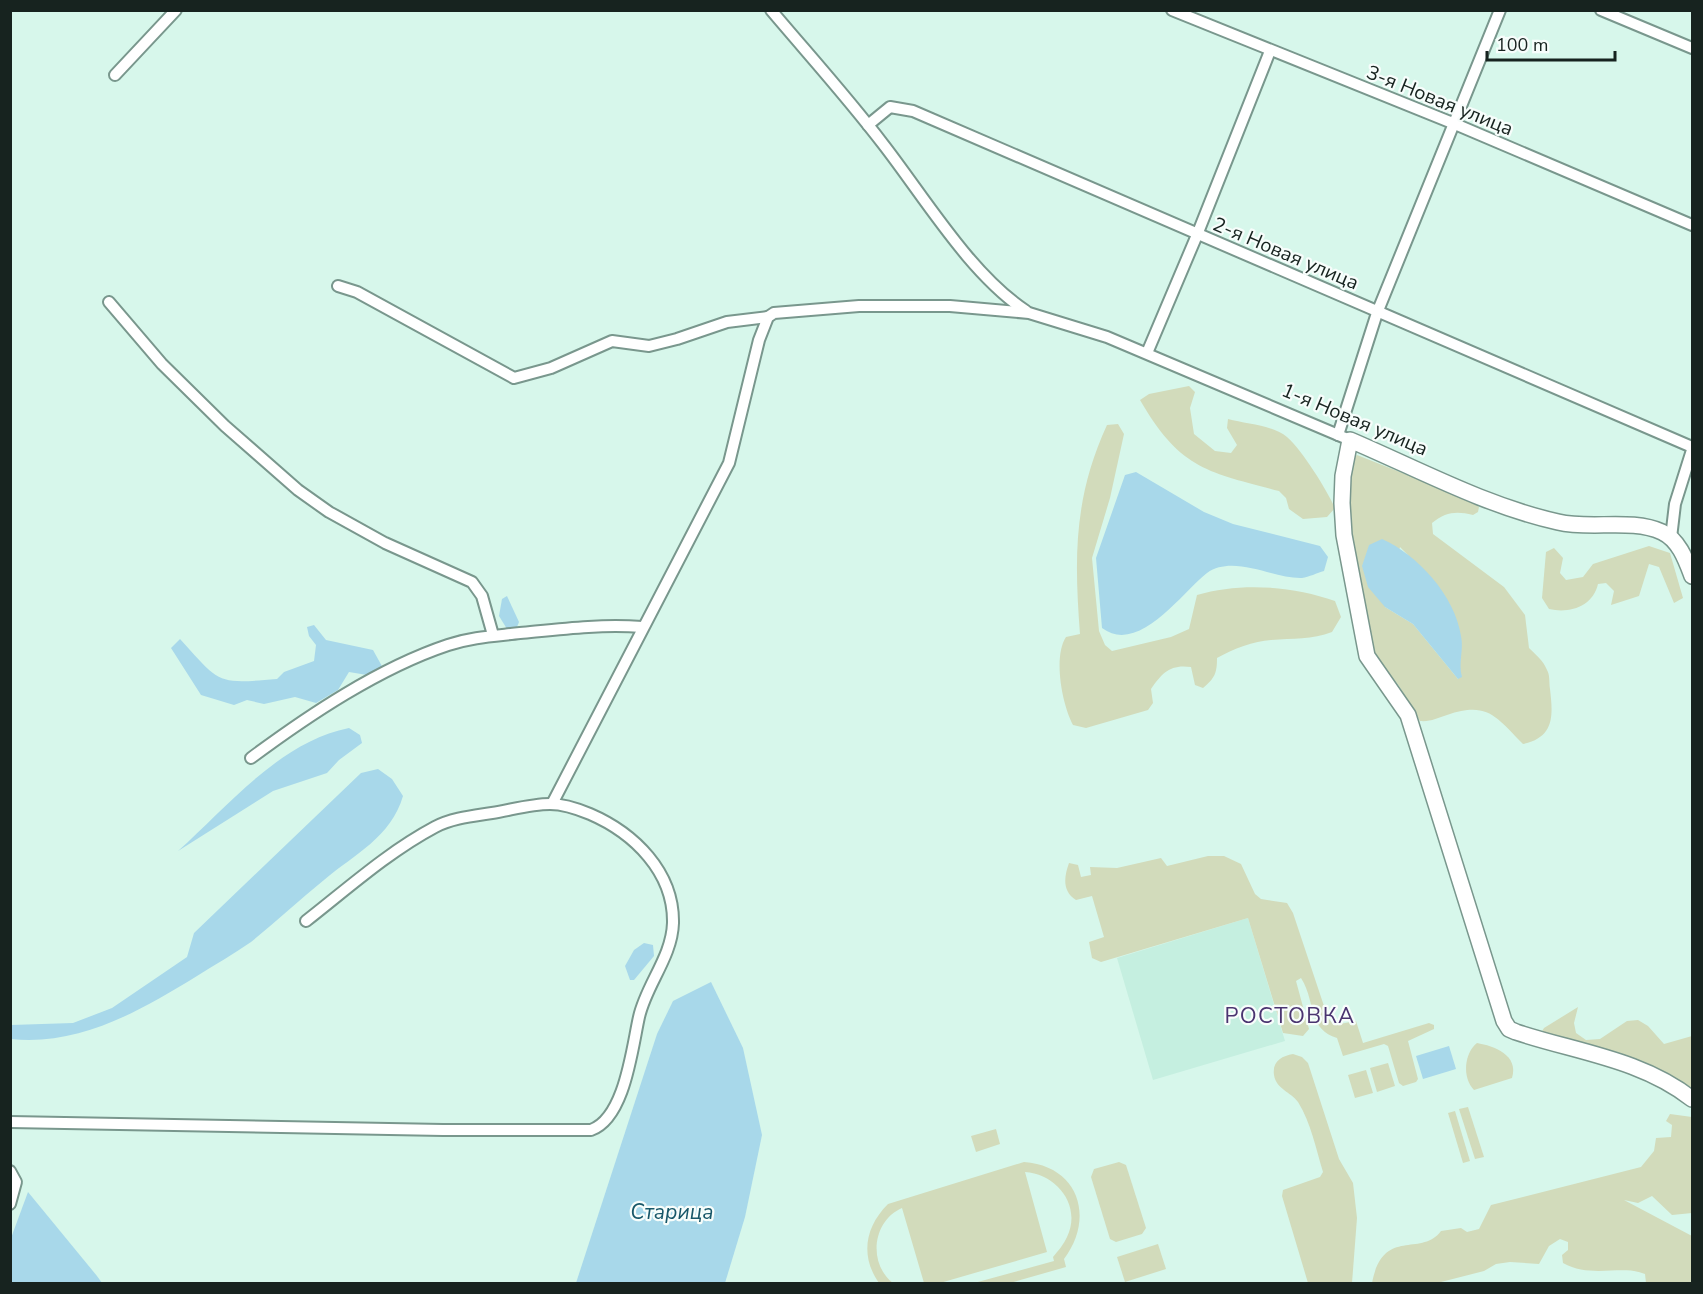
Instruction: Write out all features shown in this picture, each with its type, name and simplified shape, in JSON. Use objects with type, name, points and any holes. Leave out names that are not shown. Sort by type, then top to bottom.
[{"type":"street","points":[[115,75],[176,10]]},
{"type":"street","points":[[771,10],[868,125],[977,267],[1005,297],[1029,313]]},
{"type":"street","name":"3-я Новая улица","points":[[1172,10],[1455,124],[1692,225]]},
{"type":"street","points":[[1500,10],[1377,313],[1344,437],[1342,503],[1344,535],[1367,656],[1408,715],[1504,1021],[1516,1032],[1646,1071],[1672,1084],[1692,1099]]},
{"type":"street","points":[[1601,10],[1692,48]]},
{"type":"street","points":[[1147,353],[1270,51]]},
{"type":"street","name":"2-я Новая улица","points":[[868,125],[882,111],[890,107],[900,107],[1301,278],[1377,313],[1423,329],[1692,448]]},
{"type":"street","points":[[338,286],[357,292],[514,378],[551,368],[612,341],[649,346],[727,322],[768,317],[785,310],[859,306],[950,306],[1029,313]]},
{"type":"street","points":[[109,302],[170,372],[225,426],[298,490],[329,512],[385,543],[472,582],[482,596],[493,635]]},
{"type":"street","name":"1-я Новая улица","points":[[1029,313],[1107,337],[1147,353],[1531,515],[1579,526],[1651,528],[1671,538]]},
{"type":"street","points":[[552,804],[729,463],[759,340],[768,317]]},
{"type":"street","points":[[1692,448],[1675,504],[1671,538],[1684,556],[1692,576]]},
{"type":"street","points":[[251,758],[325,707],[383,675],[446,646],[493,635],[596,625],[642,627]]},
{"type":"street","points":[[10,1122],[513,1131],[580,1131],[600,1127],[615,1106],[628,1069],[639,1014],[670,941],[672,912],[665,885],[637,842],[604,820],[568,806],[552,804],[469,816],[435,826],[367,873],[306,921]]},
{"type":"street","points":[[10,1171],[16,1182],[10,1204]]},
{"type":"shaded area","points":[[1189,386],[1195,392],[1190,408],[1194,434],[1215,451],[1231,453],[1237,445],[1227,428],[1228,419],[1267,427],[1281,433],[1300,451],[1331,500],[1335,508],[1327,517],[1303,519],[1289,509],[1286,498],[1279,491],[1214,472],[1183,454],[1168,441],[1140,400],[1149,394]]},
{"type":"shaded area","points":[[1118,424],[1124,434],[1110,498],[1092,558],[1099,631],[1105,645],[1112,651],[1171,637],[1189,629],[1197,595],[1231,588],[1284,589],[1319,596],[1335,601],[1341,617],[1332,632],[1325,635],[1258,642],[1217,658],[1214,675],[1203,688],[1195,685],[1191,667],[1172,668],[1159,678],[1151,689],[1153,703],[1148,710],[1086,728],[1073,725],[1065,705],[1060,656],[1066,637],[1080,634],[1077,553],[1082,502],[1088,477],[1107,425]]},
{"type":"shaded area","points":[[1357,455],[1473,501],[1479,507],[1478,512],[1473,515],[1451,513],[1437,519],[1432,523],[1433,534],[1504,587],[1525,615],[1529,648],[1543,663],[1549,676],[1552,708],[1550,724],[1541,736],[1523,744],[1498,719],[1482,711],[1461,711],[1420,721],[1399,686],[1371,651],[1362,609],[1351,527],[1351,459]],"holes":[[[1400,547],[1428,576],[1448,604],[1459,637],[1458,679],[1413,624],[1385,607]]]},
{"type":"shaded area","points":[[1649,546],[1670,553],[1683,598],[1674,603],[1659,567],[1649,564],[1639,596],[1611,605],[1614,591],[1606,583],[1598,584],[1586,603],[1572,609],[1549,609],[1542,598],[1546,552],[1554,548],[1563,558],[1560,573],[1566,580],[1583,577],[1593,564]]},
{"type":"shaded area","points":[[1208,856],[1224,856],[1241,864],[1255,894],[1261,899],[1287,903],[1293,913],[1328,1018],[1334,1025],[1356,1021],[1363,1043],[1429,1023],[1434,1025],[1434,1029],[1408,1041],[1418,1079],[1416,1082],[1403,1086],[1399,1083],[1388,1046],[1384,1044],[1343,1056],[1337,1038],[1327,1034],[1316,1021],[1301,978],[1296,981],[1309,1029],[1303,1036],[1283,1033],[1248,918],[1101,962],[1092,958],[1089,942],[1104,937],[1092,896],[1076,900],[1066,888],[1065,878],[1069,863],[1078,865],[1081,877],[1091,875],[1090,867],[1117,868],[1161,858],[1167,866]]},
{"type":"shaded area","points":[[1248,918],[1285,1041],[1153,1080],[1117,958]]},
{"type":"shaded area","points":[[1578,1007],[1574,1023],[1576,1033],[1586,1040],[1600,1039],[1627,1021],[1638,1020],[1648,1026],[1664,1044],[1692,1036],[1692,1090],[1650,1067],[1541,1033],[1544,1028]]},
{"type":"shaded area","points":[[1477,1043],[1491,1046],[1504,1053],[1512,1063],[1512,1078],[1474,1090],[1468,1079],[1466,1066],[1469,1053]]},
{"type":"shaded area","points":[[1293,1054],[1302,1057],[1308,1063],[1339,1159],[1353,1183],[1357,1218],[1352,1283],[1308,1283],[1282,1196],[1283,1190],[1320,1177],[1323,1172],[1303,1110],[1298,1102],[1275,1080],[1276,1063],[1285,1056]]},
{"type":"shaded area","points":[[1388,1063],[1395,1086],[1377,1092],[1370,1068]]},
{"type":"shaded area","points":[[1366,1070],[1373,1093],[1355,1098],[1348,1075]]},
{"type":"shaded area","points":[[1468,1107],[1484,1157],[1475,1159],[1459,1109]]},
{"type":"shaded area","points":[[1455,1111],[1470,1161],[1463,1163],[1448,1113]]},
{"type":"shaded area","points":[[1670,1114],[1692,1117],[1692,1213],[1672,1215],[1652,1196],[1638,1203],[1624,1200],[1692,1236],[1692,1283],[1646,1283],[1645,1274],[1636,1271],[1596,1271],[1574,1268],[1563,1263],[1562,1255],[1568,1250],[1568,1242],[1560,1239],[1549,1246],[1539,1264],[1510,1262],[1496,1264],[1484,1271],[1441,1282],[1372,1283],[1377,1266],[1393,1249],[1433,1239],[1441,1231],[1461,1228],[1467,1232],[1479,1229],[1491,1205],[1641,1167],[1654,1151],[1656,1138],[1671,1137],[1672,1125],[1666,1121]]},
{"type":"shaded area","points":[[996,1129],[1000,1144],[976,1152],[971,1136]]},
{"type":"shaded area","points":[[1024,1162],[1043,1166],[1058,1173],[1069,1184],[1076,1197],[1079,1227],[1064,1259],[1066,1267],[1010,1283],[974,1283],[1054,1261],[1053,1257],[1067,1237],[1071,1225],[1071,1214],[1064,1194],[1047,1179],[1025,1172],[1047,1252],[940,1283],[924,1283],[902,1208],[892,1214],[879,1232],[877,1254],[880,1265],[885,1275],[893,1283],[879,1283],[869,1262],[868,1242],[874,1222],[888,1204]]},
{"type":"shaded area","points":[[1119,1162],[1126,1165],[1146,1228],[1142,1234],[1116,1242],[1110,1239],[1091,1177],[1094,1169]]},
{"type":"shaded area","points":[[1158,1244],[1166,1269],[1125,1282],[1117,1257]]},
{"type":"water","points":[[1136,472],[1204,512],[1233,524],[1320,546],[1328,557],[1324,571],[1302,578],[1241,566],[1218,568],[1207,573],[1173,606],[1145,628],[1131,634],[1116,634],[1102,628],[1096,558],[1125,475]]},
{"type":"water","points":[[1382,539],[1409,555],[1433,578],[1443,592],[1451,606],[1461,636],[1462,677],[1458,679],[1413,624],[1385,607],[1368,587],[1362,566],[1369,545]]},
{"type":"water","points":[[507,596],[519,622],[517,627],[507,629],[499,616],[502,599]]},
{"type":"water","points":[[314,625],[326,640],[373,650],[383,668],[367,675],[349,672],[338,690],[316,703],[295,697],[264,704],[247,700],[234,705],[201,695],[171,648],[180,639],[204,665],[221,678],[242,681],[277,679],[284,672],[314,661],[316,645],[309,636],[307,627]]},
{"type":"water","points":[[349,728],[360,735],[362,743],[339,760],[327,773],[273,791],[178,851],[236,796],[278,761],[324,735]]},
{"type":"water","points":[[378,769],[392,779],[403,796],[390,823],[371,844],[251,942],[154,1002],[109,1023],[61,1037],[36,1040],[11,1039],[11,1025],[73,1023],[112,1008],[187,957],[194,933],[361,773]]},
{"type":"water","points":[[644,943],[653,945],[654,956],[634,980],[630,980],[625,966],[634,950]]},
{"type":"water","name":"Старица","points":[[711,982],[743,1048],[762,1135],[745,1217],[725,1283],[576,1283],[657,1034],[673,1001]]},
{"type":"water","points":[[1449,1046],[1456,1069],[1423,1079],[1416,1056]]},
{"type":"water","points":[[28,1192],[102,1283],[11,1283],[11,1238]]},
{"type":"district","name":"РОСТОВКА","points":[[1290,1015]]}]
